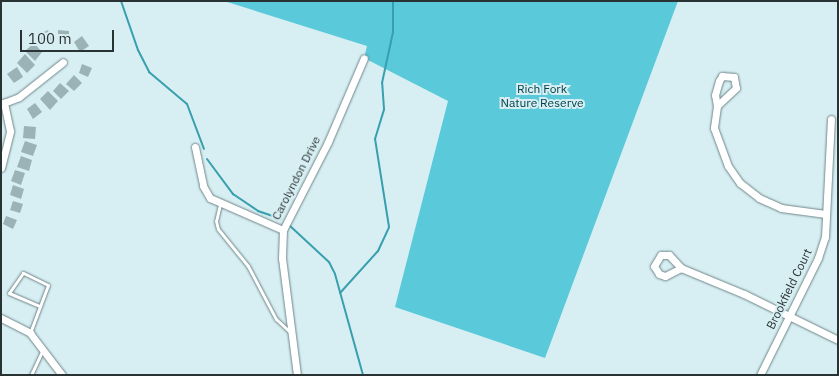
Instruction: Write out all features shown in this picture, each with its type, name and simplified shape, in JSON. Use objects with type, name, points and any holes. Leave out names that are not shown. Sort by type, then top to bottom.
[{"type":"street","name":"Carolyndon Drive","points":[[297,375],[290,332],[283,230],[328,142],[364,58]]},
{"type":"street","points":[[1,168],[10,131],[3,103],[19,97],[62,62]]},
{"type":"street","points":[[717,106],[714,128],[718,144],[740,183],[758,198],[781,208],[826,214]]},
{"type":"street","name":"Brookfield Court","points":[[760,375],[818,258],[825,237],[831,119]]},
{"type":"street","points":[[195,147],[206,192],[220,204],[283,230]]},
{"type":"street","points":[[681,268],[744,294],[838,340]]},
{"type":"street","points":[[1,318],[30,333],[62,375]]},
{"type":"lane","points":[[220,204],[216,221],[218,228],[248,266],[276,319],[290,332]]},
{"type":"lane","points":[[30,333],[40,306],[48,284],[23,273],[9,293],[40,306]]},
{"type":"lane","points":[[31,375],[43,348]]},
{"type":"green space","name":"Rich Fork Nature Reserve","points":[[224,1],[678,1],[545,358],[395,307],[448,101],[364,58],[367,46]]},
{"type":"building","points":[[48,30],[53,40],[43,45],[38,35]]},
{"type":"building","points":[[58,30],[69,31],[69,41],[58,41]]},
{"type":"building","points":[[82,36],[89,46],[80,52],[74,42]]},
{"type":"building","points":[[34,43],[42,52],[35,61],[25,51]]},
{"type":"building","points":[[25,54],[35,65],[27,73],[17,63]]},
{"type":"building","points":[[82,64],[92,68],[88,77],[79,73]]},
{"type":"building","points":[[17,67],[23,77],[14,83],[7,74]]},
{"type":"building","points":[[74,75],[82,83],[74,91],[66,84]]},
{"type":"building","points":[[60,83],[69,91],[61,99],[53,91]]},
{"type":"building","points":[[48,91],[58,101],[50,110],[40,99]]},
{"type":"building","points":[[35,103],[42,112],[33,119],[27,109]]},
{"type":"building","points":[[24,126],[36,127],[35,139],[23,138]]},
{"type":"building","points":[[25,141],[37,145],[33,156],[21,152]]},
{"type":"building","points":[[21,156],[32,160],[29,171],[17,167]]},
{"type":"building","points":[[15,170],[25,173],[21,185],[11,181]]},
{"type":"building","points":[[13,185],[24,189],[21,199],[10,195]]},
{"type":"building","points":[[13,201],[23,204],[20,213],[10,210]]},
{"type":"building","points":[[6,216],[17,220],[13,229],[3,224]]},
{"type":"waterway","points":[[121,1],[138,50],[149,72],[187,104],[204,149]]},
{"type":"waterway","points":[[340,293],[378,251],[389,227],[375,139],[384,109],[382,83],[393,32],[393,1]]},
{"type":"waterway","points":[[207,159],[233,194],[258,211],[281,219]]},
{"type":"waterway","points":[[289,225],[329,262],[335,274],[363,375]]}]
